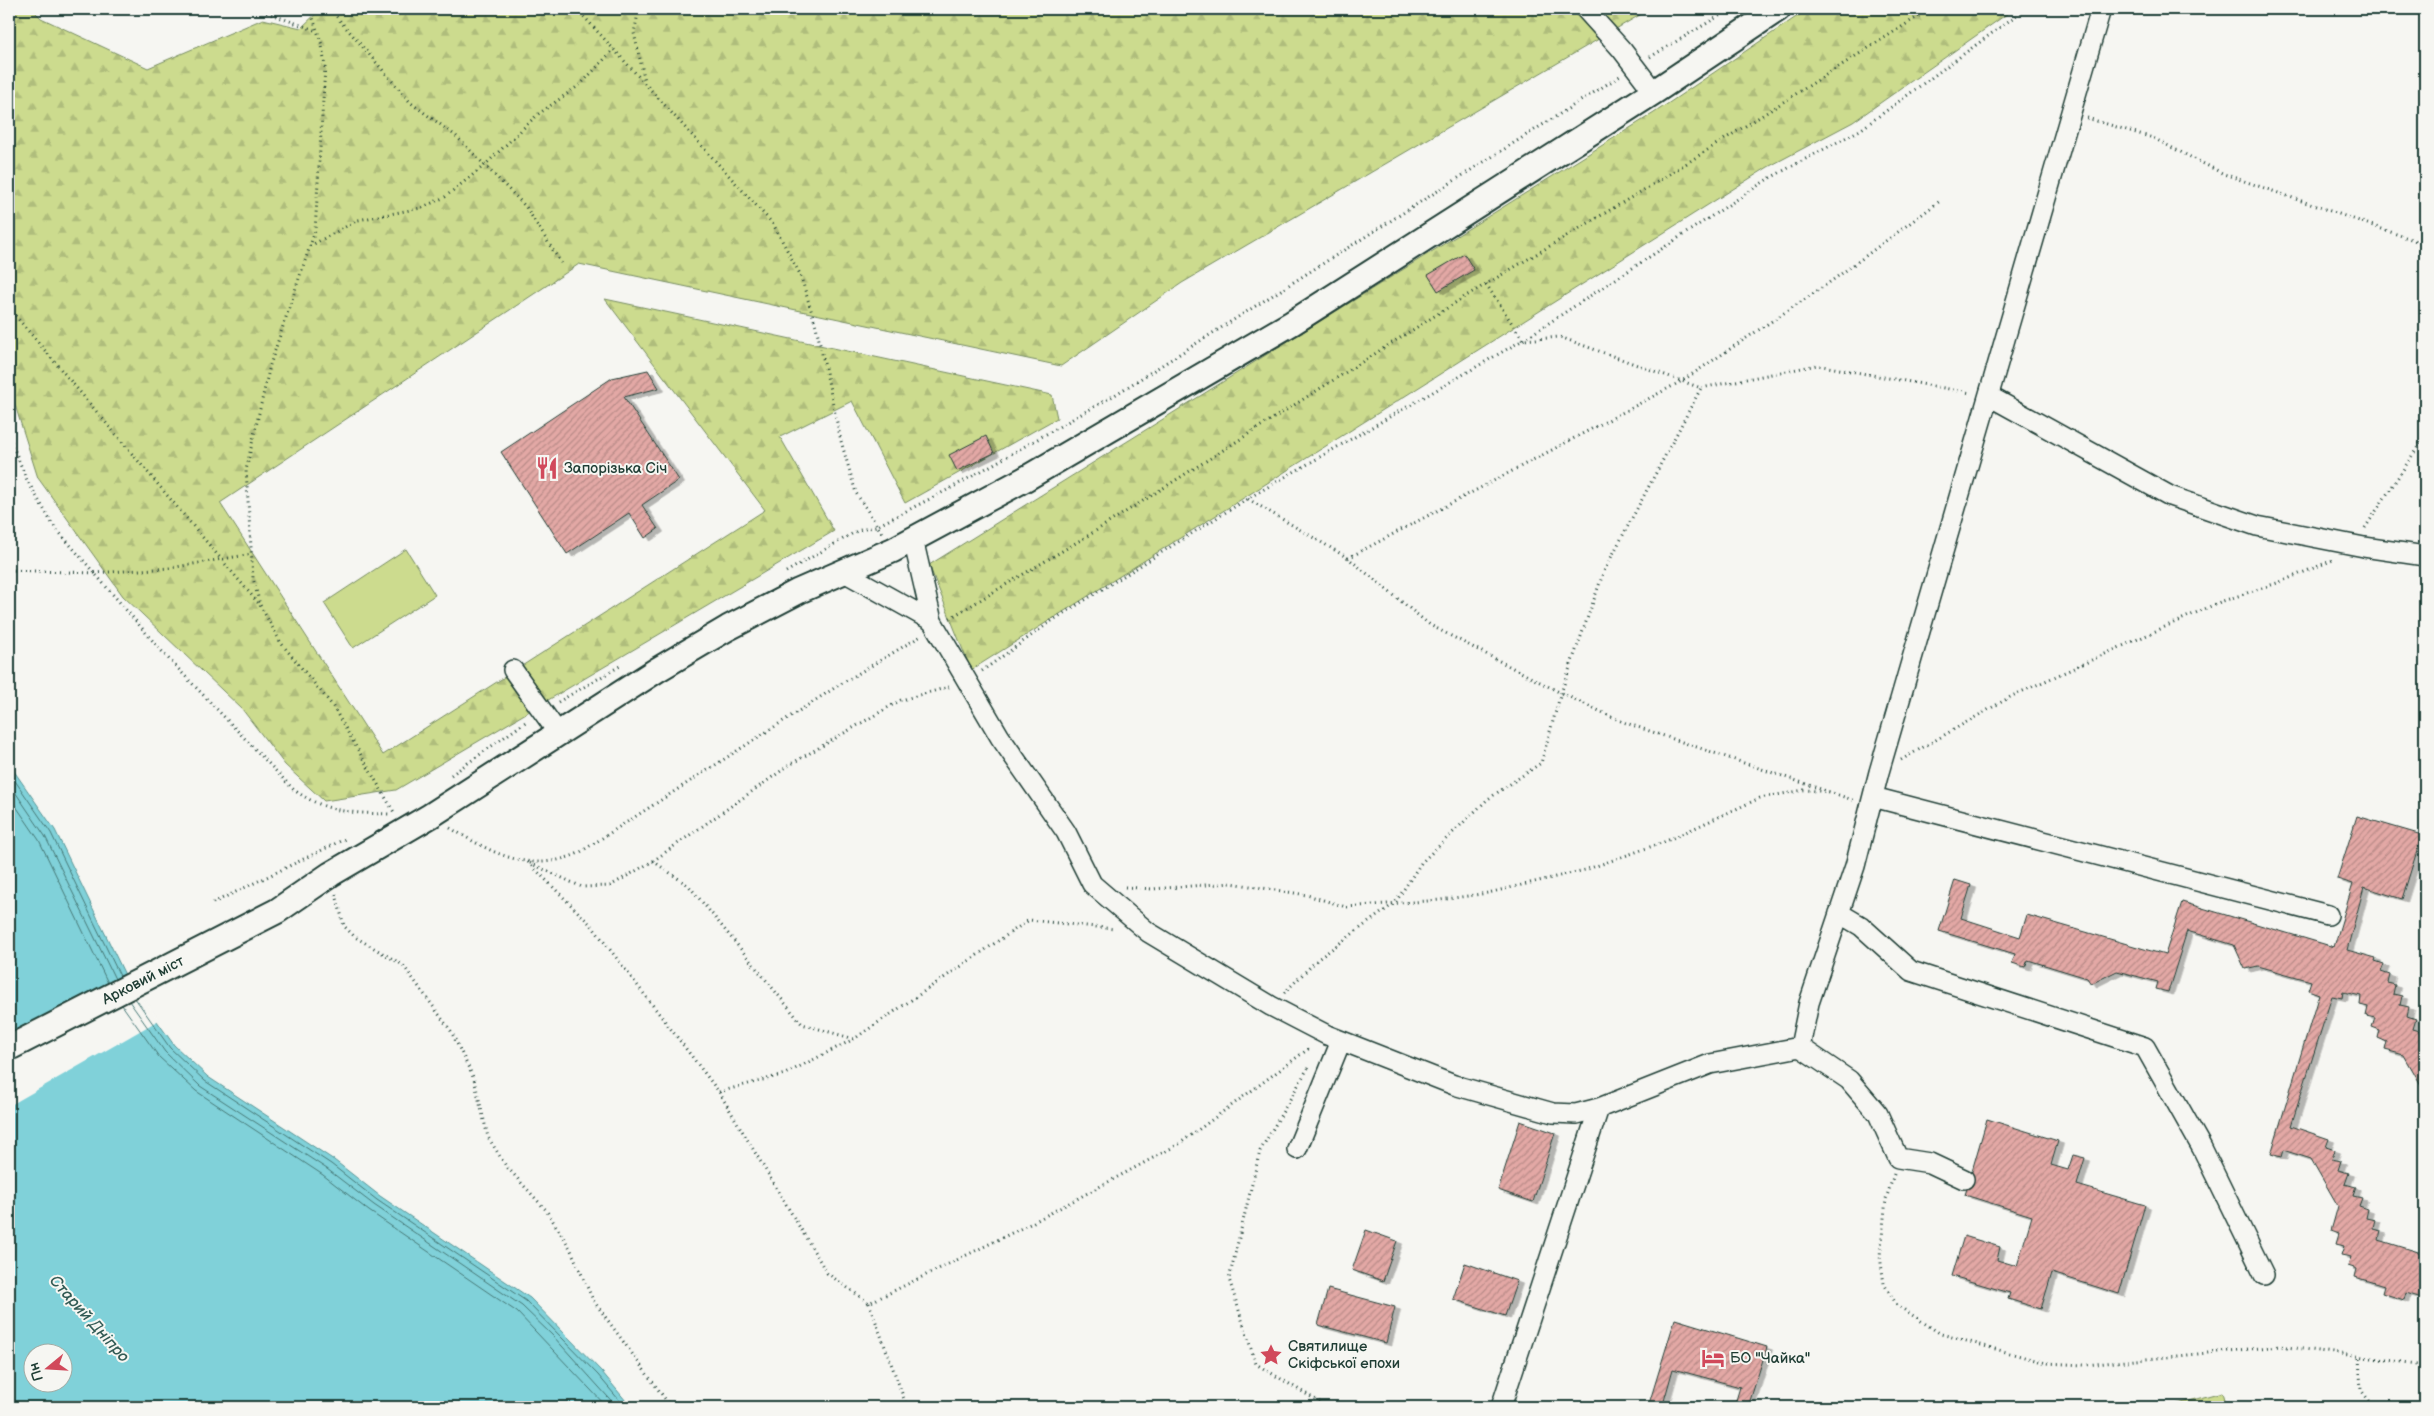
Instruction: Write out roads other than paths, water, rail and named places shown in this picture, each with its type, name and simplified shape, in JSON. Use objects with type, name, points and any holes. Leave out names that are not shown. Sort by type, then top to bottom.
[{"type":"main road","name":"Арковий міст","points":[[9,1048],[277,911],[331,874],[430,816],[558,733],[728,628],[798,591],[903,544],[1025,479],[1292,323],[1654,92],[1778,9]]},
{"type":"street","points":[[1584,9],[1635,66],[1654,92]]},
{"type":"street","points":[[1800,1047],[1809,1003],[1855,866],[1879,772],[2101,9]]},
{"type":"street","points":[[1989,396],[2170,496],[2257,526],[2356,546],[2425,556]]},
{"type":"street","points":[[903,544],[934,624],[1000,737],[1066,832],[1092,884],[1148,932],[1271,1006],[1334,1038],[1454,1085],[1553,1113],[1576,1114],[1599,1108],[1710,1064],[1800,1047],[1849,1080],[1878,1114],[1898,1158],[1930,1163],[1964,1179]]},
{"type":"street","points":[[844,572],[934,624]]},
{"type":"street","points":[[513,670],[558,733]]},
{"type":"street","points":[[1872,802],[2328,915]]},
{"type":"street","points":[[1839,912],[1861,926],[1911,972],[2145,1047],[2202,1148],[2264,1274]]},
{"type":"street","points":[[1297,1149],[1334,1038]]},
{"type":"street","points":[[1501,1407],[1599,1108]]},
{"type":"water","name":"Старий Дніпро","points":[[9,764],[55,830],[127,979],[174,1045],[208,1077],[334,1160],[380,1196],[530,1298],[602,1372],[631,1407],[9,1407]]},
{"type":"place","name":"Запорізька Січ","points":[[547,468]]},
{"type":"place","name":"Святилище Скіфської епохи","points":[[1271,1355]]},
{"type":"place","name":"БО \"Чайка\"","points":[[1713,1358]]}]
